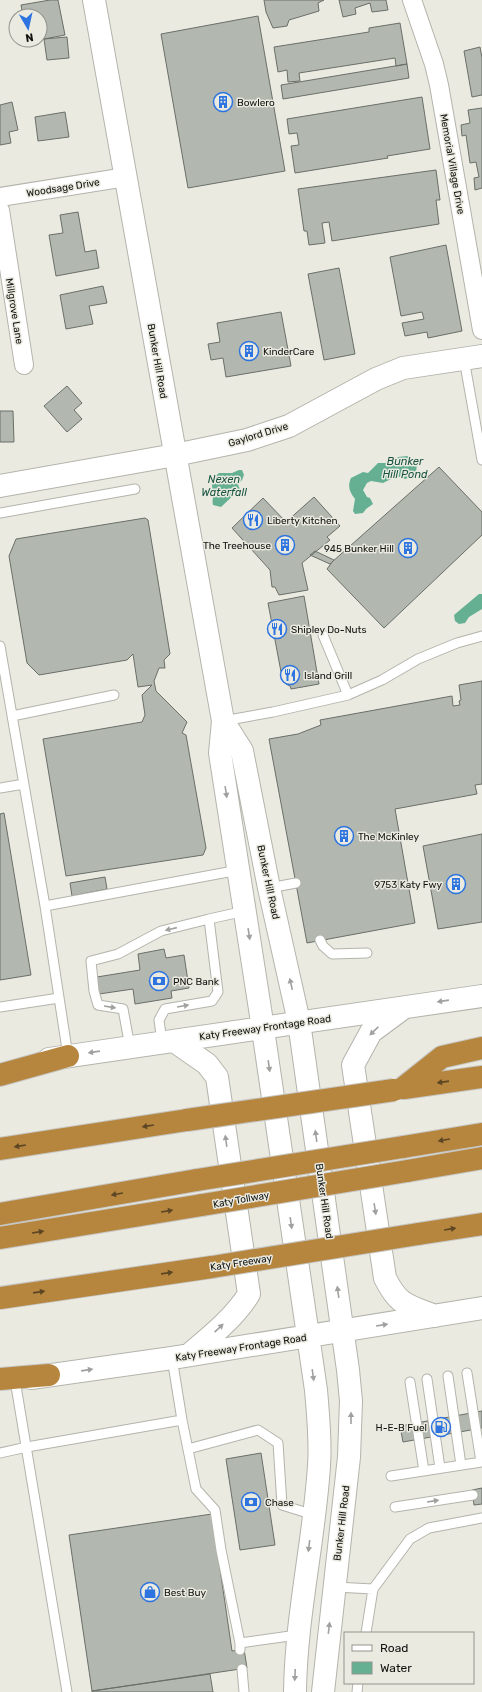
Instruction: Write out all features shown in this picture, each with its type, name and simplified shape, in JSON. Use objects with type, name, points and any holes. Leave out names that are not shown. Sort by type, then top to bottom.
[{"type":"highway","points":[[398,1089],[442,1057],[482,1048]]},
{"type":"highway","points":[[0,1075],[68,1056]]},
{"type":"highway","points":[[0,1149],[482,1077]]},
{"type":"highway","points":[[0,1214],[197,1180],[482,1134]]},
{"type":"highway","name":"Katy Tollway","points":[[0,1238],[482,1158]]},
{"type":"highway","name":"Katy Freeway","points":[[0,1298],[212,1267],[482,1224]]},
{"type":"highway","points":[[5,1380],[49,1375]]},
{"type":"street","name":"Bunker Hill Road","points":[[94,0],[223,721],[220,754],[263,1028],[308,1337],[319,1426],[319,1465],[314,1515],[297,1635],[295,1692]]},
{"type":"street","name":"Memorial Village Drive","points":[[412,0],[434,64],[439,85],[482,330]]},
{"type":"street","name":"Woodsage Drive","points":[[0,197],[126,177]]},
{"type":"street","name":"Millgrove Lane","points":[[0,210],[24,365]]},
{"type":"street","name":"Gaylord Drive","points":[[0,486],[175,455],[247,440],[289,426],[376,378],[404,368],[473,357]]},
{"type":"street","name":"Bunker Hill Road","points":[[223,721],[242,751],[269,888],[299,1022],[343,1331],[350,1393],[351,1434],[323,1692]]},
{"type":"street","name":"Katy Freeway Frontage Road","points":[[0,1066],[482,996]]},
{"type":"street","points":[[405,1007],[371,1032],[353,1065],[385,1278],[393,1294],[402,1302],[435,1316]]},
{"type":"street","points":[[168,1041],[206,1064],[217,1077],[249,1294],[242,1306],[233,1315],[181,1356]]},
{"type":"street","name":"Katy Freeway Frontage Road","points":[[49,1375],[308,1337],[482,1308]]},
{"type":"lane","points":[[473,357],[482,460]]},
{"type":"lane","points":[[0,513],[135,489]]},
{"type":"lane","points":[[322,635],[348,695]]},
{"type":"lane","points":[[223,721],[274,712],[348,695],[382,680],[418,659],[457,643],[482,636]]},
{"type":"lane","points":[[0,646],[45,906],[68,1056]]},
{"type":"lane","points":[[12,716],[114,696]]},
{"type":"lane","points":[[0,788],[24,784]]},
{"type":"lane","points":[[45,906],[239,870]]},
{"type":"lane","points":[[269,888],[296,883]]},
{"type":"lane","points":[[130,1047],[123,1009],[98,1006],[94,991],[91,961],[118,954],[161,931],[245,911]]},
{"type":"lane","points":[[168,1041],[159,1020],[165,1010],[212,1001],[218,992],[209,920]]},
{"type":"lane","points":[[320,940],[323,946],[332,954],[367,953]]},
{"type":"lane","points":[[0,1006],[59,998]]},
{"type":"lane","points":[[181,1356],[182,1420],[196,1489],[215,1510],[221,1550],[240,1647],[297,1635]]},
{"type":"lane","points":[[391,1476],[482,1462],[467,1373]]},
{"type":"lane","points":[[448,1376],[461,1465]]},
{"type":"lane","points":[[427,1379],[440,1468]]},
{"type":"lane","points":[[5,1380],[27,1447],[67,1692]]},
{"type":"lane","points":[[410,1382],[424,1471]]},
{"type":"lane","points":[[0,1453],[182,1420]]},
{"type":"lane","points":[[188,1449],[258,1430],[278,1443],[282,1505],[314,1515]]},
{"type":"lane","points":[[395,1507],[473,1495]]},
{"type":"lane","points":[[366,1632],[373,1589],[410,1539],[429,1528],[482,1518]]},
{"type":"lane","points":[[334,1587],[373,1589]]},
{"type":"lane","points":[[242,1669],[244,1692]]},
{"type":"water","name":"Bunker Hill Pond","points":[[407,456],[415,461],[417,467],[414,476],[405,479],[397,476],[383,483],[371,481],[367,483],[363,490],[373,504],[363,513],[355,514],[353,511],[355,499],[350,492],[349,487],[351,478],[363,472],[368,473],[378,463],[392,463],[398,457]]},
{"type":"water","name":"Nexen Waterfall","points":[[242,470],[244,475],[238,485],[240,489],[221,507],[213,505],[213,479],[219,473],[232,473]]},
{"type":"water","points":[[479,594],[482,594],[482,609],[469,617],[465,623],[459,624],[455,621],[454,615]]},
{"type":"building","points":[[58,0],[65,35],[48,38],[48,8],[22,8],[21,5]]},
{"type":"building","points":[[264,0],[324,0],[318,3],[319,11],[289,20],[287,26],[273,28],[266,12]]},
{"type":"building","points":[[339,0],[386,0],[388,10],[372,12],[370,3],[355,8],[356,14],[343,17]]},
{"type":"building","name":"Bowlero","points":[[258,16],[285,171],[188,188],[161,34]]},
{"type":"building","points":[[400,23],[407,64],[396,66],[395,58],[299,73],[300,81],[288,82],[287,70],[278,72],[274,47],[369,32],[369,28]]},
{"type":"building","points":[[67,37],[69,58],[47,60],[45,48],[48,48],[48,39]]},
{"type":"building","points":[[480,47],[482,58],[482,95],[472,97],[464,51]]},
{"type":"building","points":[[407,64],[409,78],[283,99],[281,85]]},
{"type":"building","points":[[422,97],[430,149],[387,156],[388,158],[295,173],[291,146],[299,145],[297,133],[289,134],[287,119]]},
{"type":"building","points":[[12,102],[18,130],[9,132],[11,143],[0,145],[0,105]]},
{"type":"building","points":[[482,108],[482,188],[475,190],[474,178],[479,177],[476,162],[470,163],[466,135],[462,136],[461,125],[470,123],[468,110]]},
{"type":"building","points":[[65,112],[69,137],[38,141],[35,117]]},
{"type":"building","points":[[436,170],[440,200],[436,200],[439,224],[332,241],[329,222],[322,223],[325,243],[309,245],[307,231],[304,231],[298,189]]},
{"type":"building","points":[[78,212],[85,252],[96,250],[99,268],[56,276],[49,235],[63,233],[60,215]]},
{"type":"building","points":[[446,245],[462,331],[428,338],[427,332],[405,336],[402,323],[424,319],[422,312],[401,316],[390,257]]},
{"type":"building","points":[[339,268],[355,354],[324,360],[308,274]]},
{"type":"building","points":[[103,286],[107,303],[89,306],[93,324],[66,329],[60,295]]},
{"type":"building","name":"KinderCare","points":[[281,312],[291,366],[226,377],[223,358],[211,360],[208,344],[220,342],[217,323]]},
{"type":"building","points":[[67,386],[82,403],[74,410],[82,419],[67,432],[44,406]]},
{"type":"building","points":[[0,411],[13,411],[14,442],[0,442]]},
{"type":"building","name":"945 Bunker Hill","points":[[439,467],[482,512],[482,535],[384,628],[327,569],[332,562]]},
{"type":"building","name":"The Treehouse","points":[[314,497],[340,526],[327,537],[330,540],[302,563],[308,590],[279,595],[275,587],[272,587],[270,570],[232,528],[263,498],[286,522]]},
{"type":"building","points":[[145,518],[148,520],[170,654],[164,660],[165,668],[159,668],[154,681],[156,691],[187,722],[182,733],[186,735],[206,848],[203,855],[66,876],[43,739],[142,722],[145,715],[142,695],[152,685],[138,687],[133,654],[127,660],[39,675],[27,663],[9,556],[16,539]]},
{"type":"building","points":[[315,551],[334,560],[330,564],[310,555]]},
{"type":"building","points":[[304,596],[319,684],[291,689],[282,677],[268,603]]},
{"type":"building","name":"The McKinley","points":[[482,681],[482,784],[475,785],[477,794],[395,809],[415,923],[307,943],[269,739],[298,734],[321,725],[320,720],[452,696],[453,706],[460,705],[459,701],[461,700],[459,685]]},
{"type":"building","points":[[4,813],[31,975],[0,980],[0,814]]},
{"type":"building","name":"9753 Katy Fwy","points":[[482,834],[482,922],[438,929],[423,846]]},
{"type":"building","points":[[105,877],[107,889],[72,896],[70,883]]},
{"type":"building","points":[[164,949],[166,958],[184,955],[189,988],[171,991],[172,998],[135,1004],[133,989],[99,994],[97,977],[140,970],[138,954]]},
{"type":"building","name":"H-E-B Fuel","points":[[482,1411],[482,1428],[403,1442],[400,1426]]},
{"type":"building","name":"Chase","points":[[261,1453],[275,1545],[240,1550],[226,1459]]},
{"type":"building","points":[[482,1488],[482,1504],[474,1505],[472,1490]]},
{"type":"building","name":"Best Buy","points":[[212,1514],[232,1651],[244,1649],[247,1668],[92,1691],[69,1535]]},
{"type":"building","points":[[210,1674],[213,1692],[92,1692],[92,1691]]},
{"type":"place","name":"Bowlero","points":[[223,102]]},
{"type":"place","name":"KinderCare","points":[[249,351]]},
{"type":"place","name":"Liberty Kitchen","points":[[253,520]]},
{"type":"place","name":"The Treehouse","points":[[285,545]]},
{"type":"place","name":"945 Bunker Hill","points":[[408,548]]},
{"type":"place","name":"Shipley Do-Nuts","points":[[277,629]]},
{"type":"place","name":"Island Grill","points":[[290,675]]},
{"type":"place","name":"The McKinley","points":[[344,836]]},
{"type":"place","name":"9753 Katy Fwy","points":[[456,884]]},
{"type":"place","name":"PNC Bank","points":[[159,981]]},
{"type":"place","name":"H-E-B Fuel","points":[[441,1427]]},
{"type":"place","name":"Chase","points":[[251,1502]]},
{"type":"place","name":"Best Buy","points":[[150,1592]]}]
